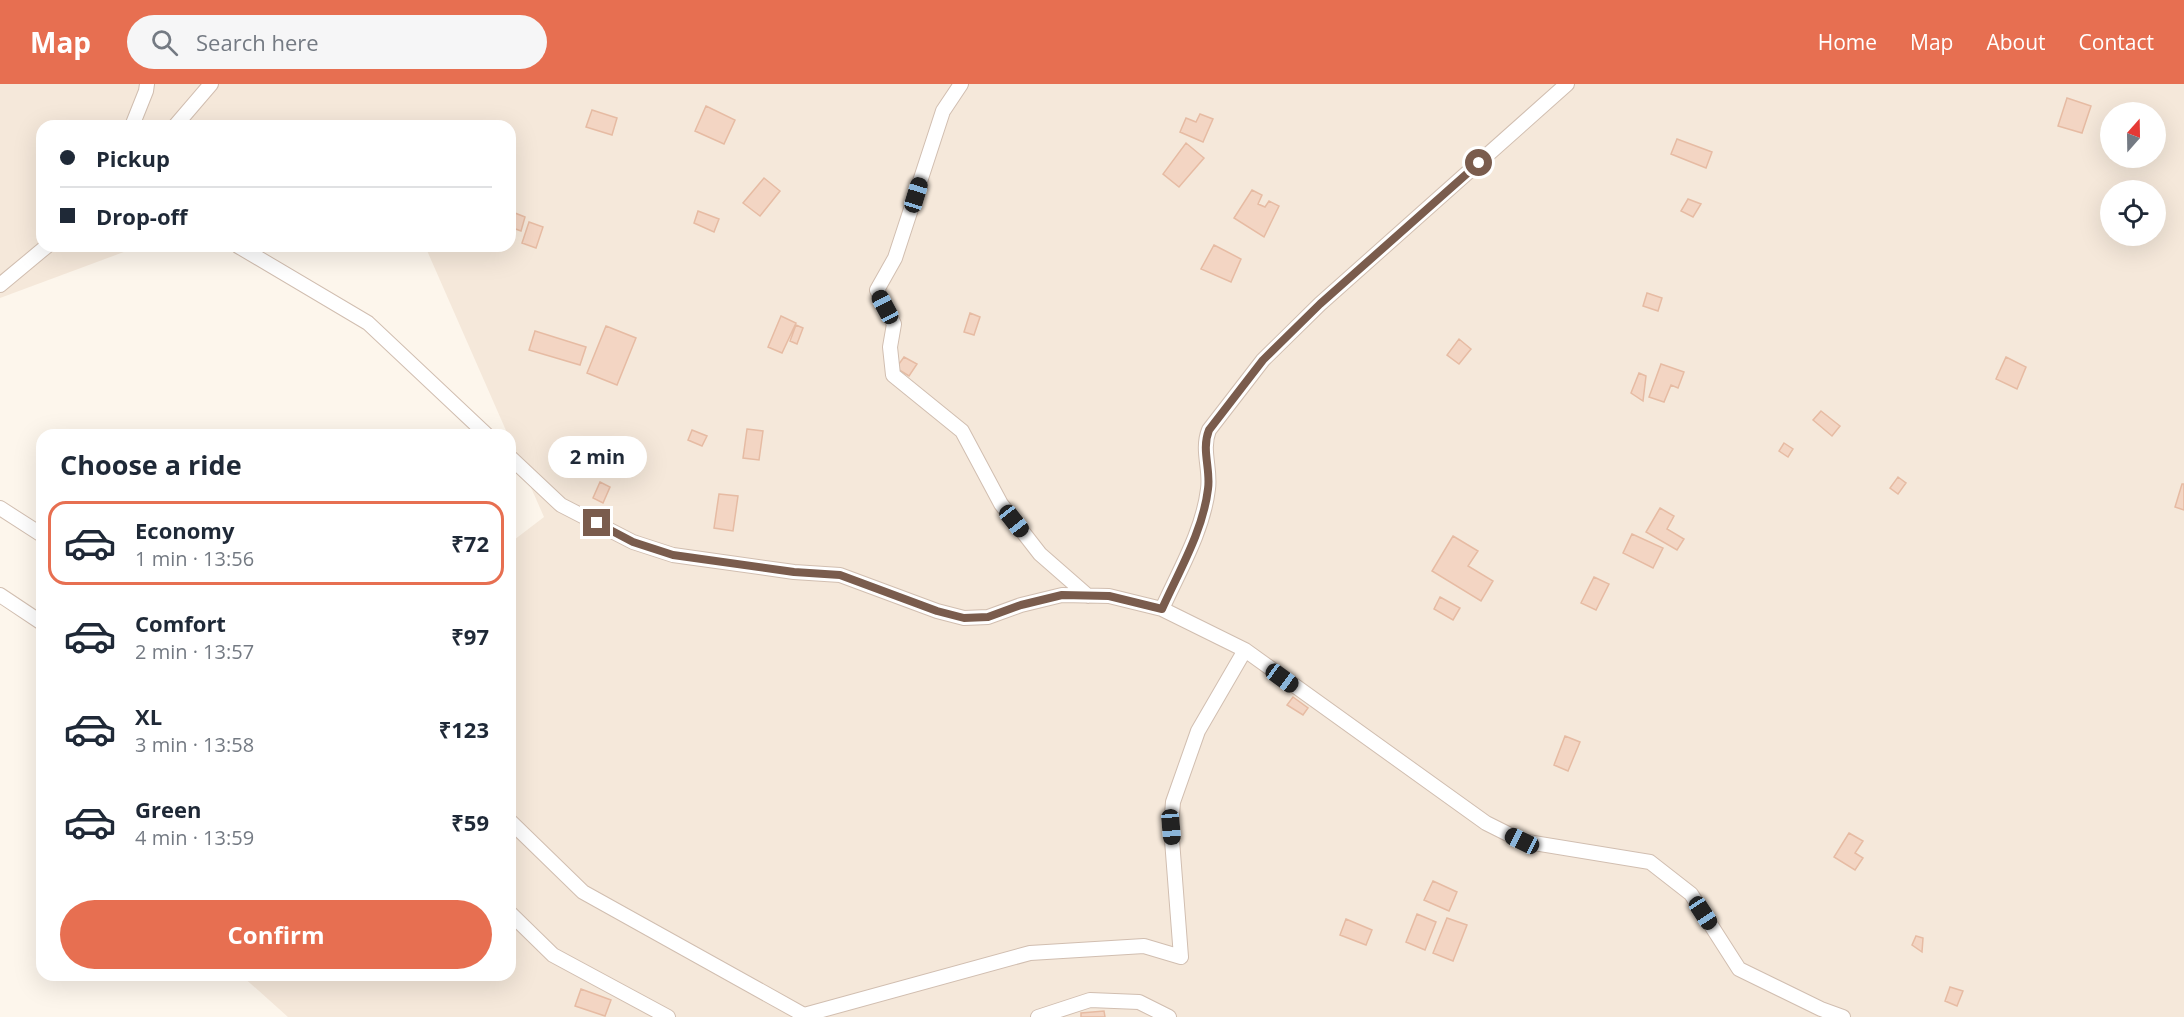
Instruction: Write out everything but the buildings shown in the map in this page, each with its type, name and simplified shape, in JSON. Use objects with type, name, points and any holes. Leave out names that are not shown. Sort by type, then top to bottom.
[{"type":"street","points":[[134,120],[147,84]]},
{"type":"street","points":[[180,120],[211,84]]},
{"type":"street","points":[[961,84],[943,111],[895,258],[876,290],[894,324],[890,347],[893,375],[962,431],[1001,504],[1040,554],[1088,596]]},
{"type":"street","points":[[1162,609],[1203,518],[1209,486],[1204,441],[1209,430],[1263,360],[1320,304],[1567,84]]},
{"type":"street","points":[[0,285],[40,252]]},
{"type":"street","points":[[248,252],[368,323],[481,429]]},
{"type":"street","points":[[516,463],[561,505],[633,542],[673,555],[794,572],[840,575],[937,611],[964,618],[988,617],[1021,605],[1062,595],[1109,596],[1162,609],[1245,650],[1486,823],[1522,841],[1650,862],[1691,894],[1739,969],[1821,1009],[1843,1017]]},
{"type":"street","points":[[0,507],[36,532]]},
{"type":"street","points":[[0,595],[36,619]]},
{"type":"street","points":[[516,827],[583,892],[804,1015],[1030,953],[1144,946],[1181,957],[1171,827],[1173,802],[1198,730],[1245,650]]},
{"type":"street","points":[[516,919],[553,955],[668,1017]]},
{"type":"street","points":[[1038,1017],[1090,1000],[1139,1002],[1169,1017]]},
{"type":"shaded area","points":[[0,84],[2184,84],[2184,1017],[288,1017],[248,981],[516,981],[516,538],[544,517],[516,454],[516,429],[505,429],[428,252],[516,252],[516,120],[36,120],[36,252],[124,252],[0,298]]},
{"type":"route","points":[[597,523],[633,542],[673,555],[794,572],[840,575],[937,611],[964,618],[988,617],[1021,605],[1062,595],[1109,596],[1162,609],[1203,518],[1209,486],[1204,441],[1209,430],[1263,360],[1320,304],[1479,163]]}]
